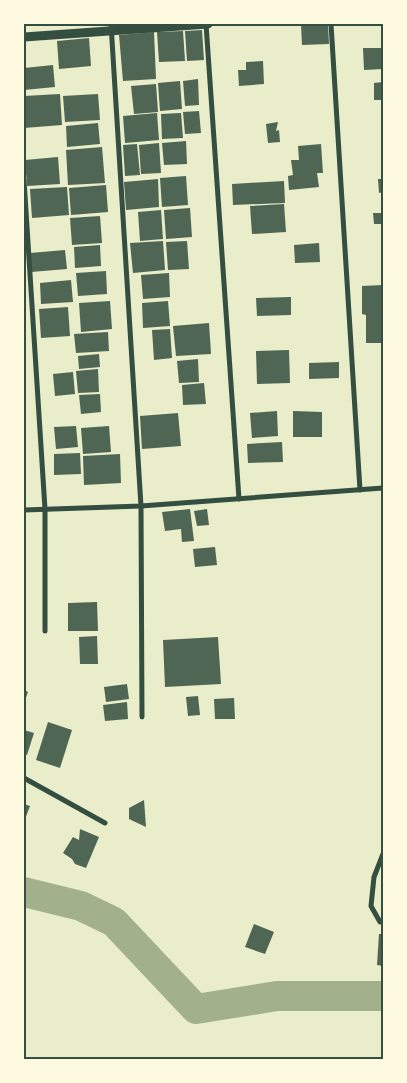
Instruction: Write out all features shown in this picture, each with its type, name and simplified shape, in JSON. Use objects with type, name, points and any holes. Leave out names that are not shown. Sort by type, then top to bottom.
[{"type":"street","points":[[24,37],[111,27],[207,24],[239,499]]},
{"type":"street","points":[[331,24],[360,490]]},
{"type":"street","points":[[111,27],[141,506],[142,717]]},
{"type":"street","points":[[24,180],[45,508],[45,632]]},
{"type":"street","points":[[24,510],[141,506],[383,488]]},
{"type":"street","points":[[24,778],[105,823]]},
{"type":"street","points":[[380,922],[371,906],[374,877],[383,854]]},
{"type":"building","points":[[328,24],[329,44],[302,45],[301,25]]},
{"type":"building","points":[[202,30],[204,60],[187,61],[185,31]]},
{"type":"building","points":[[183,31],[185,61],[159,62],[157,32]]},
{"type":"building","points":[[154,32],[156,79],[123,81],[119,35]]},
{"type":"building","points":[[89,38],[91,66],[59,69],[57,41]]},
{"type":"building","points":[[363,48],[383,48],[383,69],[364,70]]},
{"type":"building","points":[[263,61],[264,84],[239,86],[238,70],[246,70],[246,62]]},
{"type":"building","points":[[53,65],[55,87],[24,90],[24,68]]},
{"type":"building","points":[[198,79],[199,105],[185,106],[183,81]]},
{"type":"building","points":[[180,81],[182,109],[160,111],[158,83]]},
{"type":"building","points":[[383,82],[383,100],[374,100],[374,83]]},
{"type":"building","points":[[156,84],[158,112],[134,114],[131,86]]},
{"type":"building","points":[[60,94],[62,125],[24,128],[24,96]]},
{"type":"building","points":[[98,94],[100,120],[65,122],[63,96]]},
{"type":"building","points":[[199,111],[201,133],[185,134],[183,112]]},
{"type":"building","points":[[157,113],[159,140],[125,143],[123,116]]},
{"type":"building","points":[[181,113],[183,138],[162,139],[161,114]]},
{"type":"building","points":[[278,122],[276,131],[279,130],[280,142],[268,143],[266,124]]},
{"type":"building","points":[[98,123],[100,144],[67,147],[66,126]]},
{"type":"building","points":[[186,141],[187,164],[164,165],[162,143]]},
{"type":"building","points":[[159,143],[161,173],[141,174],[139,145]]},
{"type":"building","points":[[137,144],[140,175],[125,176],[123,145]]},
{"type":"building","points":[[321,144],[323,173],[317,173],[319,187],[289,190],[288,176],[293,175],[291,160],[299,160],[298,146]]},
{"type":"building","points":[[102,147],[105,183],[68,185],[66,150]]},
{"type":"building","points":[[58,157],[60,184],[27,186],[25,160]]},
{"type":"building","points":[[186,176],[188,205],[162,207],[160,178]]},
{"type":"building","points":[[158,179],[159,207],[126,210],[124,182]]},
{"type":"building","points":[[378,179],[383,179],[383,192],[379,193]]},
{"type":"building","points":[[284,181],[285,203],[233,205],[232,184]]},
{"type":"building","points":[[106,185],[108,212],[71,215],[69,188]]},
{"type":"building","points":[[67,187],[69,215],[32,218],[30,189]]},
{"type":"building","points":[[284,204],[286,232],[252,234],[250,206]]},
{"type":"building","points":[[190,208],[192,237],[166,239],[164,210]]},
{"type":"building","points":[[161,210],[163,239],[140,241],[138,212]]},
{"type":"building","points":[[373,213],[383,213],[383,224],[374,224]]},
{"type":"building","points":[[100,216],[102,243],[72,245],[70,218]]},
{"type":"building","points":[[163,241],[165,270],[133,273],[130,243]]},
{"type":"building","points":[[187,241],[189,269],[168,270],[166,242]]},
{"type":"building","points":[[319,243],[320,262],[295,263],[294,245]]},
{"type":"building","points":[[100,245],[101,266],[75,268],[74,247]]},
{"type":"building","points":[[65,250],[67,269],[31,272],[30,253]]},
{"type":"building","points":[[106,271],[107,294],[78,296],[76,273]]},
{"type":"building","points":[[169,273],[170,297],[143,299],[141,275]]},
{"type":"building","points":[[71,280],[73,302],[41,304],[40,283]]},
{"type":"building","points":[[383,285],[383,343],[366,343],[366,315],[362,314],[362,286]]},
{"type":"building","points":[[291,297],[291,315],[257,316],[256,298]]},
{"type":"building","points":[[110,301],[112,329],[81,332],[79,303]]},
{"type":"building","points":[[168,301],[170,326],[143,328],[142,303]]},
{"type":"building","points":[[68,307],[70,336],[41,338],[39,309]]},
{"type":"building","points":[[209,323],[211,354],[176,356],[173,326]]},
{"type":"building","points":[[170,329],[172,358],[154,360],[152,330]]},
{"type":"building","points":[[108,332],[109,351],[76,353],[74,334]]},
{"type":"building","points":[[289,350],[290,383],[257,384],[256,351]]},
{"type":"building","points":[[99,354],[100,367],[79,369],[78,356]]},
{"type":"building","points":[[198,359],[199,382],[179,383],[177,361]]},
{"type":"building","points":[[339,362],[339,378],[309,379],[309,363]]},
{"type":"building","points":[[98,369],[99,392],[78,393],[76,371]]},
{"type":"building","points":[[73,372],[75,394],[55,396],[53,374]]},
{"type":"building","points":[[204,383],[206,404],[183,405],[182,385]]},
{"type":"building","points":[[100,394],[101,412],[81,414],[79,395]]},
{"type":"building","points":[[277,411],[278,436],[252,438],[250,413]]},
{"type":"building","points":[[293,411],[322,412],[322,437],[293,437]]},
{"type":"building","points":[[178,413],[181,446],[142,449],[140,416]]},
{"type":"building","points":[[76,426],[78,447],[56,449],[54,427]]},
{"type":"building","points":[[109,426],[111,452],[83,454],[81,428]]},
{"type":"building","points":[[282,442],[283,462],[248,463],[247,444]]},
{"type":"building","points":[[80,453],[81,474],[54,475],[54,454]]},
{"type":"building","points":[[120,454],[121,483],[84,485],[83,456]]},
{"type":"building","points":[[190,509],[194,541],[182,542],[181,529],[165,531],[162,512]]},
{"type":"building","points":[[207,509],[209,525],[197,526],[194,511]]},
{"type":"building","points":[[215,547],[217,565],[195,567],[193,549]]},
{"type":"building","points":[[97,602],[98,631],[68,631],[68,603]]},
{"type":"building","points":[[97,636],[98,664],[80,664],[79,637]]},
{"type":"building","points":[[218,637],[221,684],[165,687],[163,640]]},
{"type":"building","points":[[127,684],[129,699],[106,702],[104,687]]},
{"type":"building","points":[[24,690],[28,692],[24,703]]},
{"type":"building","points":[[198,696],[200,715],[188,716],[186,697]]},
{"type":"building","points":[[234,698],[235,719],[215,719],[214,699]]},
{"type":"building","points":[[127,702],[128,719],[105,721],[103,705]]},
{"type":"building","points":[[48,722],[72,730],[60,768],[36,760]]},
{"type":"building","points":[[24,730],[34,733],[27,755],[24,754]]},
{"type":"building","points":[[144,800],[146,827],[129,819],[129,808]]},
{"type":"building","points":[[24,804],[30,806],[24,822]]},
{"type":"building","points":[[80,829],[99,837],[86,868],[75,864],[72,859],[63,853],[73,837],[79,840]]},
{"type":"building","points":[[254,924],[274,932],[265,954],[245,947]]},
{"type":"building","points":[[379,934],[383,934],[383,966],[377,965]]},
{"type":"waterway","points":[[24,892],[81,906],[114,922],[196,1009],[277,996],[383,996]]}]
